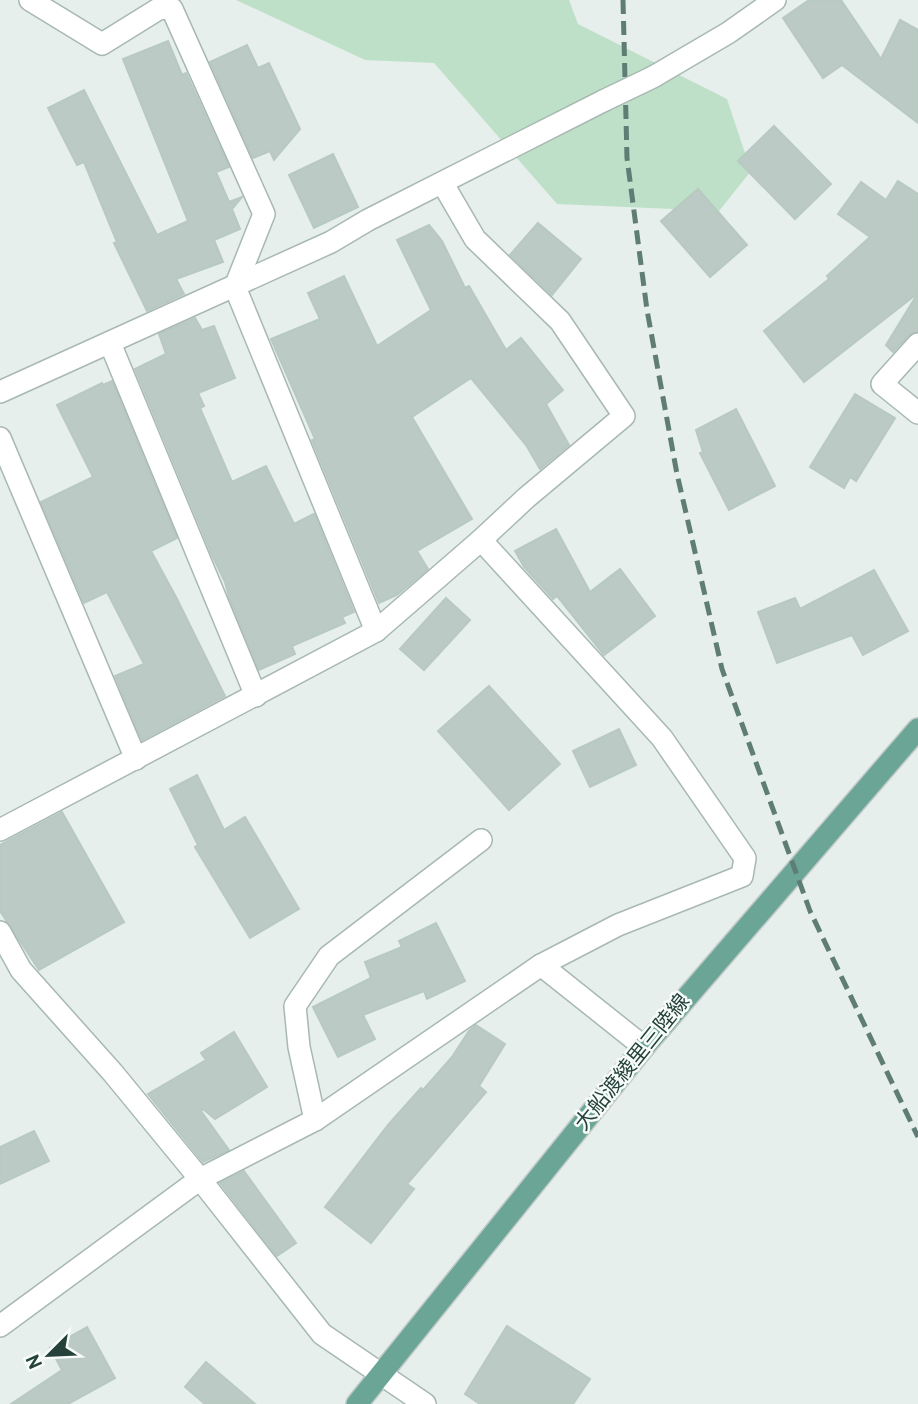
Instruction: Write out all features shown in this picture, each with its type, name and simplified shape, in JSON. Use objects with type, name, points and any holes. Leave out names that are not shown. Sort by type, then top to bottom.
[{"type":"main road","name":"大船渡綾里三陸線","points":[[357,1404],[644,1047],[918,729]]},
{"type":"street","points":[[30,0],[102,44],[160,8],[172,9],[264,214],[235,287],[376,631]]},
{"type":"street","points":[[0,393],[331,242],[368,220],[653,77],[728,33],[775,0]]},
{"type":"street","points":[[0,830],[376,631],[526,498],[624,416],[560,321],[475,240],[443,184]]},
{"type":"street","points":[[110,343],[256,696]]},
{"type":"street","points":[[918,344],[882,384],[918,412]]},
{"type":"street","points":[[0,438],[136,759]]},
{"type":"street","points":[[0,1326],[200,1179],[315,1120],[541,965],[618,925],[742,876],[745,858],[662,738],[481,540]]},
{"type":"street","points":[[315,1120],[299,1047],[295,1006],[329,956],[481,840]]},
{"type":"street","points":[[0,932],[21,970],[113,1073],[322,1334],[425,1404]]},
{"type":"street","points":[[541,965],[644,1047]]},
{"type":"green space","points":[[236,0],[569,0],[578,24],[727,99],[751,171],[719,211],[557,204],[434,63],[365,60]]},
{"type":"building","points":[[809,0],[841,0],[881,59],[900,20],[918,30],[918,123],[842,65],[823,78],[783,18]]},
{"type":"building","points":[[168,41],[182,75],[186,73],[229,167],[216,172],[229,202],[242,197],[232,209],[240,229],[214,240],[223,262],[176,279],[184,294],[147,311],[114,243],[117,242],[84,162],[77,165],[48,108],[84,90],[157,235],[188,221],[123,59]]},
{"type":"building","points":[[247,45],[258,68],[269,63],[300,129],[274,160],[270,151],[253,158],[210,62]]},
{"type":"building","points":[[774,126],[831,184],[795,219],[738,161]]},
{"type":"building","points":[[333,154],[358,207],[314,228],[289,175]]},
{"type":"building","points":[[898,181],[918,194],[918,293],[804,382],[764,331],[829,279],[827,276],[870,237],[838,214],[861,182],[886,200]]},
{"type":"building","points":[[698,189],[747,245],[710,277],[661,221]]},
{"type":"building","points":[[538,223],[581,259],[552,295],[510,255]]},
{"type":"building","points":[[429,225],[442,241],[465,288],[469,286],[506,350],[521,338],[563,390],[546,404],[569,445],[540,469],[526,445],[471,378],[412,417],[472,519],[417,551],[428,569],[397,595],[379,603],[312,440],[315,439],[271,339],[320,319],[308,293],[344,276],[377,346],[431,310],[397,240]]},
{"type":"building","points":[[918,293],[918,331],[909,335],[893,352],[886,345]]},
{"type":"building","points":[[195,318],[202,330],[214,326],[235,378],[198,393],[204,406],[200,408],[232,482],[266,466],[294,524],[314,514],[354,612],[342,617],[345,623],[292,646],[295,654],[259,670],[135,369],[166,354],[159,334]]},
{"type":"building","points":[[112,381],[177,538],[151,551],[225,696],[142,740],[115,676],[144,664],[107,592],[84,603],[41,502],[93,477],[57,405],[102,383],[103,385]]},
{"type":"building","points":[[855,394],[895,418],[856,481],[850,477],[844,488],[810,467]]},
{"type":"building","points":[[736,409],[775,486],[729,510],[700,453],[703,452],[696,430]]},
{"type":"building","points":[[556,529],[590,592],[620,569],[655,616],[604,655],[557,596],[553,599],[524,567],[515,551]]},
{"type":"building","points":[[874,570],[908,631],[863,655],[852,635],[777,663],[758,612],[795,598],[800,609]]},
{"type":"building","points":[[446,598],[470,620],[424,670],[400,649]]},
{"type":"building","points":[[489,686],[560,764],[509,810],[438,731]]},
{"type":"building","points":[[619,729],[636,765],[590,787],[573,751]]},
{"type":"building","points":[[197,775],[224,830],[245,817],[299,909],[250,938],[195,847],[198,845],[170,789]]},
{"type":"building","points":[[62,812],[124,922],[39,970],[0,911],[0,845]]},
{"type":"building","points":[[436,923],[465,981],[427,999],[424,991],[363,1015],[375,1039],[338,1057],[313,1007],[371,978],[365,962],[402,947],[399,941]]},
{"type":"building","points":[[476,1025],[505,1044],[479,1086],[486,1092],[407,1184],[414,1189],[371,1243],[325,1207],[388,1125],[421,1088],[423,1090]]},
{"type":"building","points":[[234,1032],[267,1087],[215,1119],[203,1109],[201,1111],[229,1150],[203,1162],[148,1094],[206,1060],[201,1053]]},
{"type":"building","points":[[34,1131],[49,1161],[0,1184],[0,1147]]},
{"type":"building","points":[[244,1171],[296,1243],[277,1256],[220,1183]]},
{"type":"building","points":[[507,1326],[590,1379],[573,1404],[480,1404],[465,1394]]},
{"type":"building","points":[[87,1327],[115,1378],[68,1404],[11,1404],[62,1370],[50,1348]]},
{"type":"building","points":[[206,1362],[255,1404],[205,1404],[185,1387]]},
{"type":"railway","points":[[623,0],[627,158],[647,310],[677,474],[722,669],[810,911],[918,1137]]}]
